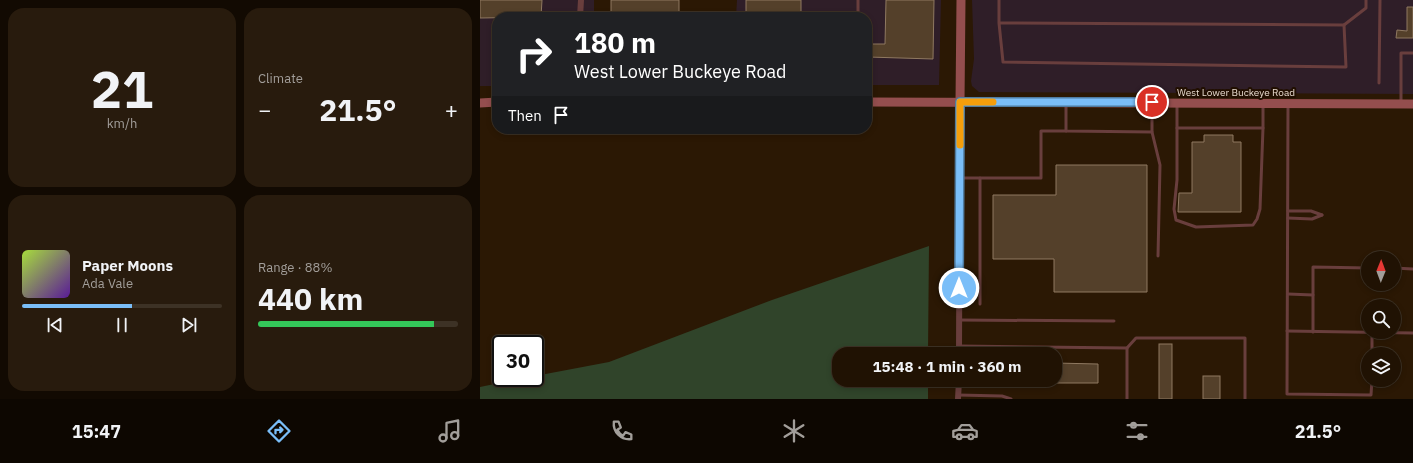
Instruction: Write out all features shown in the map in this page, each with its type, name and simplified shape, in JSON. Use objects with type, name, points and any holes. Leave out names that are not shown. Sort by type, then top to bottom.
[{"type":"main road","points":[[960,102],[961,0]]},
{"type":"main road","points":[[480,102],[492,102]]},
{"type":"main road","name":"West Lower Buckeye Road","points":[[872,102],[1413,104]]},
{"type":"street","points":[[580,12],[581,0]]},
{"type":"street","points":[[959,346],[960,102]]},
{"type":"street","points":[[958,397],[959,387]]},
{"type":"lane","points":[[858,0],[858,12]]},
{"type":"lane","points":[[999,0],[999,22],[1003,62],[1346,67],[1344,25]]},
{"type":"lane","points":[[999,22],[1344,25],[1366,8],[1366,0]]},
{"type":"lane","points":[[1379,83],[1380,0]]},
{"type":"lane","points":[[1401,104],[1401,53],[1413,53]]},
{"type":"lane","points":[[1066,102],[1066,131]]},
{"type":"lane","points":[[1152,102],[1152,132],[1160,165],[1158,256]]},
{"type":"lane","points":[[1176,103],[1177,128],[1174,209],[1176,220],[1196,227],[1252,224],[1257,219],[1260,209],[1263,103]]},
{"type":"lane","points":[[1288,104],[1287,394],[1372,395],[1372,387]]},
{"type":"lane","points":[[1177,128],[1263,128]]},
{"type":"lane","points":[[960,178],[1041,178],[1041,130],[1152,132]]},
{"type":"lane","points":[[980,178],[980,304]]},
{"type":"lane","points":[[1288,211],[1311,211],[1322,215],[1312,219],[1288,218]]},
{"type":"lane","points":[[1313,332],[1313,267],[1361,268]]},
{"type":"lane","points":[[1401,268],[1413,269]]},
{"type":"lane","points":[[1288,294],[1313,295]]},
{"type":"lane","points":[[959,320],[1114,321]]},
{"type":"lane","points":[[1287,332],[1361,333]]},
{"type":"lane","points":[[1401,333],[1413,333]]},
{"type":"lane","points":[[1127,399],[1128,348],[1136,338],[1245,338],[1245,399]]},
{"type":"lane","points":[[959,346],[1128,348]]},
{"type":"lane","points":[[958,397],[984,395],[1011,399]]},
{"type":"shaded area","points":[[480,0],[594,0],[594,12],[492,12],[492,86],[480,86]]},
{"type":"shaded area","points":[[737,0],[941,0],[939,85],[872,85],[872,12],[736,12]]},
{"type":"shaded area","points":[[972,0],[1413,0],[1413,94],[979,92],[972,86],[971,81],[974,59]]},
{"type":"green space","points":[[929,246],[928,347],[832,347],[832,387],[928,387],[928,399],[480,399],[480,387],[492,385],[492,387],[544,387],[544,374],[609,362],[772,300]]},
{"type":"building","points":[[480,0],[542,0],[541,12],[492,12],[492,18],[480,18]]},
{"type":"building","points":[[611,0],[679,0],[679,12],[611,12]]},
{"type":"building","points":[[746,0],[801,0],[801,12],[746,12]]},
{"type":"building","points":[[886,0],[934,0],[933,59],[872,57],[872,44],[885,44]]},
{"type":"building","points":[[1407,7],[1413,7],[1413,38],[1396,38],[1397,30],[1407,31]]},
{"type":"building","points":[[1204,135],[1233,135],[1233,142],[1241,142],[1241,212],[1178,212],[1179,193],[1192,193],[1192,142],[1204,142]]},
{"type":"building","points":[[1056,165],[1147,165],[1147,292],[1054,292],[1054,259],[993,259],[993,195],[1056,195]]},
{"type":"building","points":[[1159,344],[1172,344],[1172,399],[1159,399]]},
{"type":"building","points":[[1062,363],[1098,364],[1098,383],[1062,383]]},
{"type":"building","points":[[1203,376],[1220,376],[1220,399],[1203,399]]},
{"type":"slow traffic","points":[[960,145],[960,102],[993,102]]},
{"type":"route","points":[[959,288],[960,102],[1152,102]]}]
